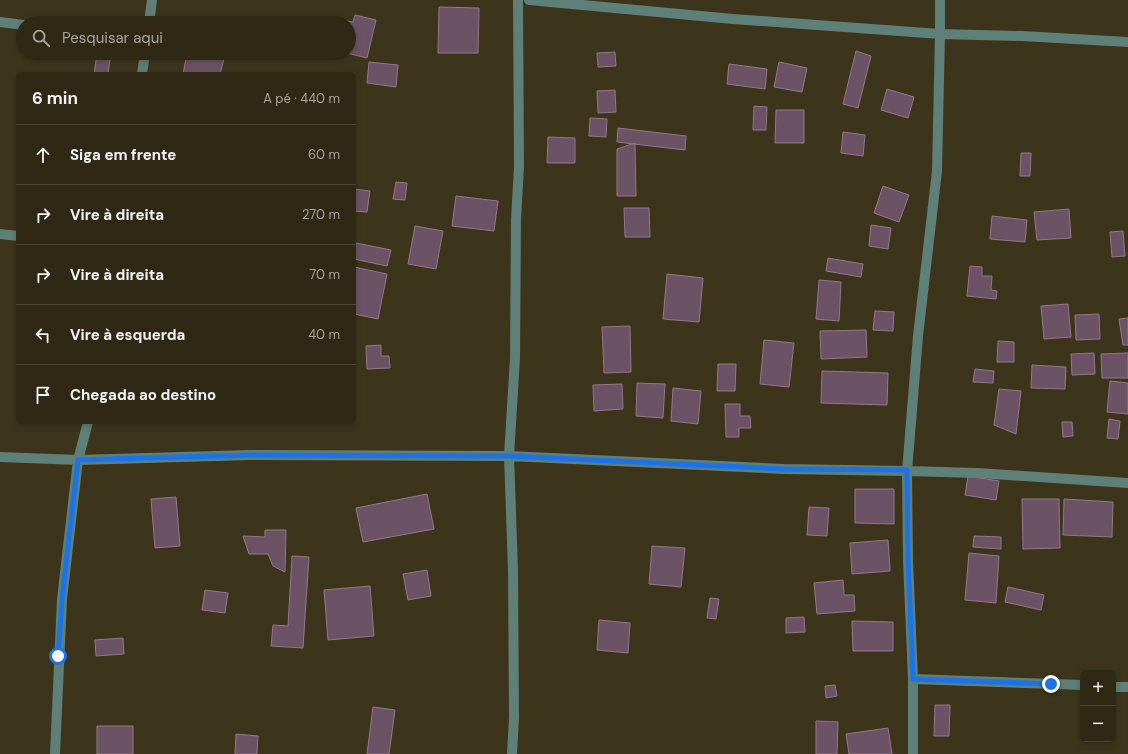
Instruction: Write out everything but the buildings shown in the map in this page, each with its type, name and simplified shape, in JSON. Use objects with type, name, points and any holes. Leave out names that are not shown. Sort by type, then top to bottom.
[{"type":"street","points":[[150,16],[152,0]]},
{"type":"street","points":[[512,754],[514,716],[513,571],[509,456],[514,358],[516,220],[519,166],[518,0]]},
{"type":"street","points":[[529,0],[733,19],[940,34],[1052,37],[1128,42]]},
{"type":"street","points":[[913,754],[913,679],[908,575],[907,470],[918,336],[937,171],[940,0]]},
{"type":"street","points":[[0,22],[16,24]]},
{"type":"street","points":[[142,72],[144,60]]},
{"type":"street","points":[[0,234],[16,236]]},
{"type":"street","points":[[55,754],[62,599],[78,460],[87,424]]},
{"type":"street","points":[[0,457],[78,460],[251,455],[509,456],[784,469],[907,470],[1128,483]]},
{"type":"street","points":[[913,679],[1080,686]]},
{"type":"street","points":[[1116,687],[1128,687]]},
{"type":"route","points":[[58,656],[62,599],[78,460],[251,455],[509,456],[784,469],[907,470],[909,532],[908,560],[913,679],[1051,684]]}]
